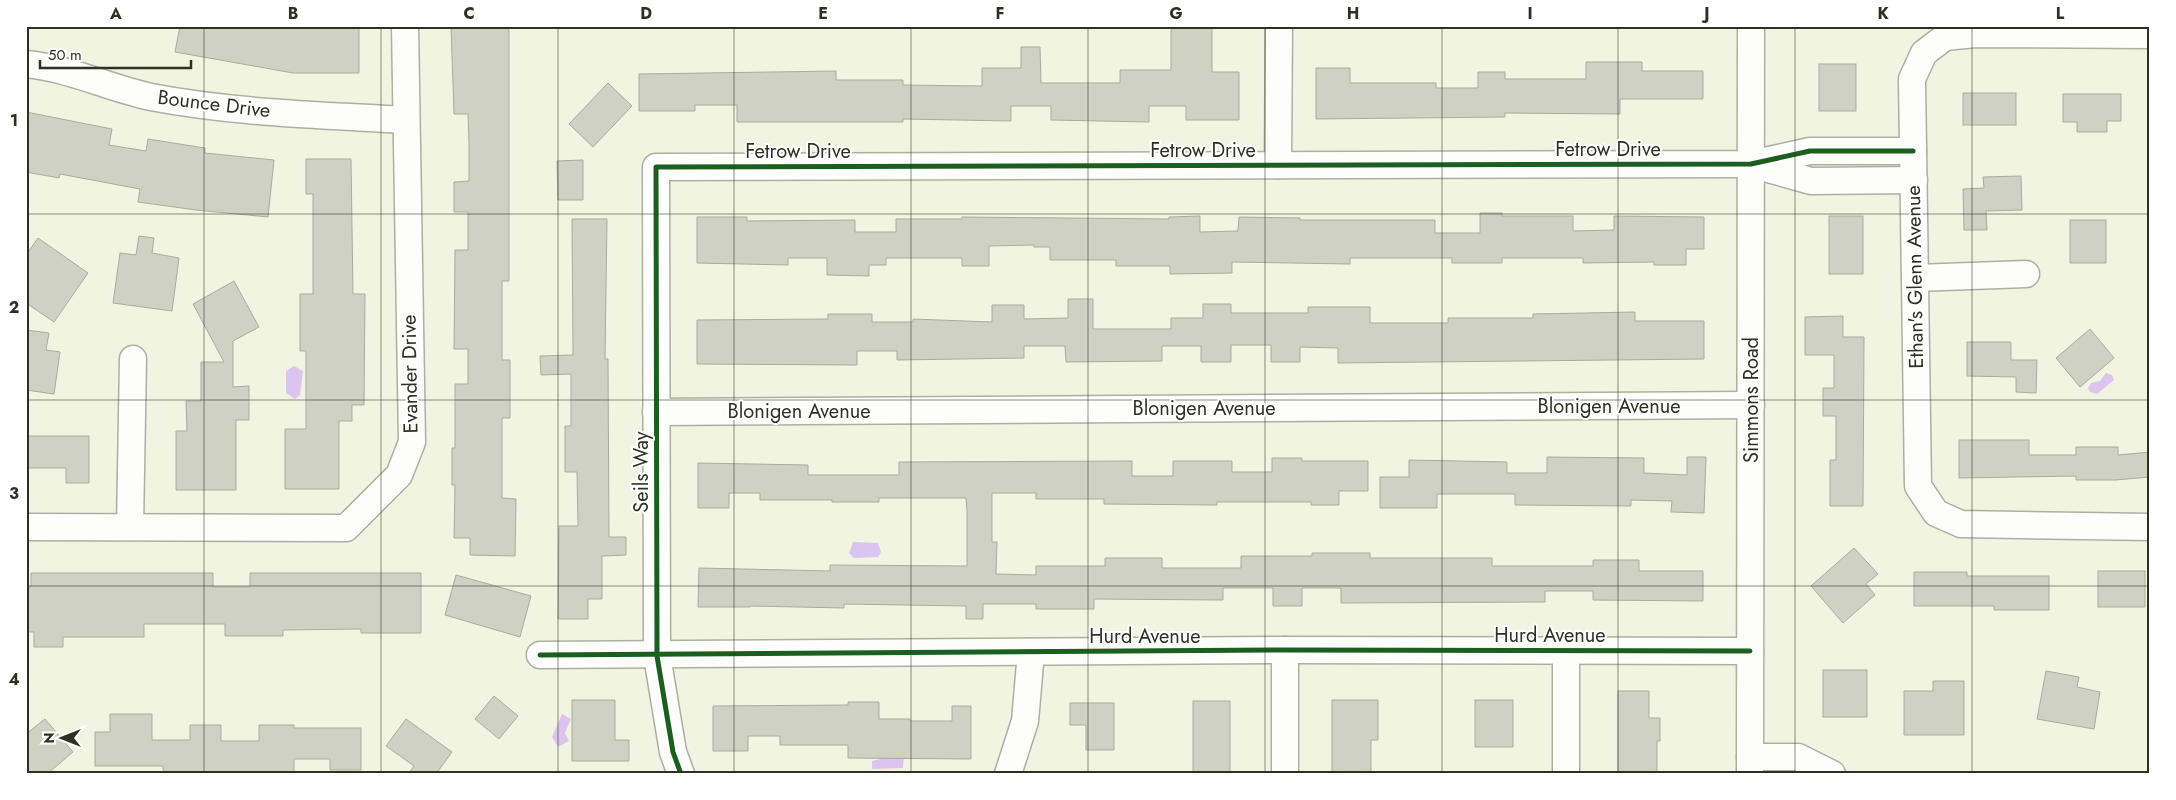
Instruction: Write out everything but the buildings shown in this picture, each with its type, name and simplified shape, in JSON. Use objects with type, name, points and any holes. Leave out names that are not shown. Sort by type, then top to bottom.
[{"type":"street","name":"Evander Drive","points":[[26,527],[346,528],[399,475],[412,442],[405,120],[405,26]]},
{"type":"street","points":[[1278,26],[1278,165]]},
{"type":"street","name":"Simmons Road","points":[[1750,765],[1751,26]]},
{"type":"street","name":"Ethan's Glenn Avenue","points":[[2150,35],[1976,34],[1945,37],[1924,53],[1912,79],[1918,486],[1936,513],[1961,524],[2150,527]]},
{"type":"street","name":"Bounce Drive","points":[[26,64],[46,66],[150,96],[252,112],[405,120]]},
{"type":"street","points":[[1751,164],[1810,151],[1913,151]]},
{"type":"street","points":[[1751,164],[1810,181],[1914,180]]},
{"type":"street","name":"Fetrow Drive","points":[[656,167],[1751,164]]},
{"type":"street","name":"Seils Way","points":[[656,167],[656,656],[673,752],[681,774]]},
{"type":"street","points":[[1916,278],[2026,274]]},
{"type":"street","points":[[130,527],[133,359]]},
{"type":"street","name":"Blonigen Avenue","points":[[656,412],[1751,405]]},
{"type":"street","points":[[1566,649],[1566,774]]},
{"type":"street","name":"Hurd Avenue","points":[[540,656],[1285,650],[1566,649],[1750,651]]},
{"type":"street","points":[[1285,650],[1285,774]]},
{"type":"street","points":[[1008,774],[1025,721],[1030,652]]},
{"type":"street","points":[[1750,765],[1798,757],[1832,774]]},
{"type":"shaded area","points":[[294,366],[303,371],[300,395],[295,399],[286,393],[286,371]]},
{"type":"shaded area","points":[[2106,373],[2112,375],[2114,380],[2097,394],[2090,392],[2088,388],[2091,383],[2100,381]]},
{"type":"shaded area","points":[[853,542],[878,543],[881,552],[878,557],[854,558],[849,553]]},
{"type":"shaded area","points":[[562,714],[571,719],[565,733],[569,741],[558,747],[552,737]]},
{"type":"shaded area","points":[[904,753],[903,768],[872,769],[872,761]]},
{"type":"cycle path","points":[[681,774],[673,752],[657,656],[656,167],[1751,164],[1810,151],[1913,151]]},
{"type":"cycle path","points":[[540,655],[1285,650],[1750,651]]}]
